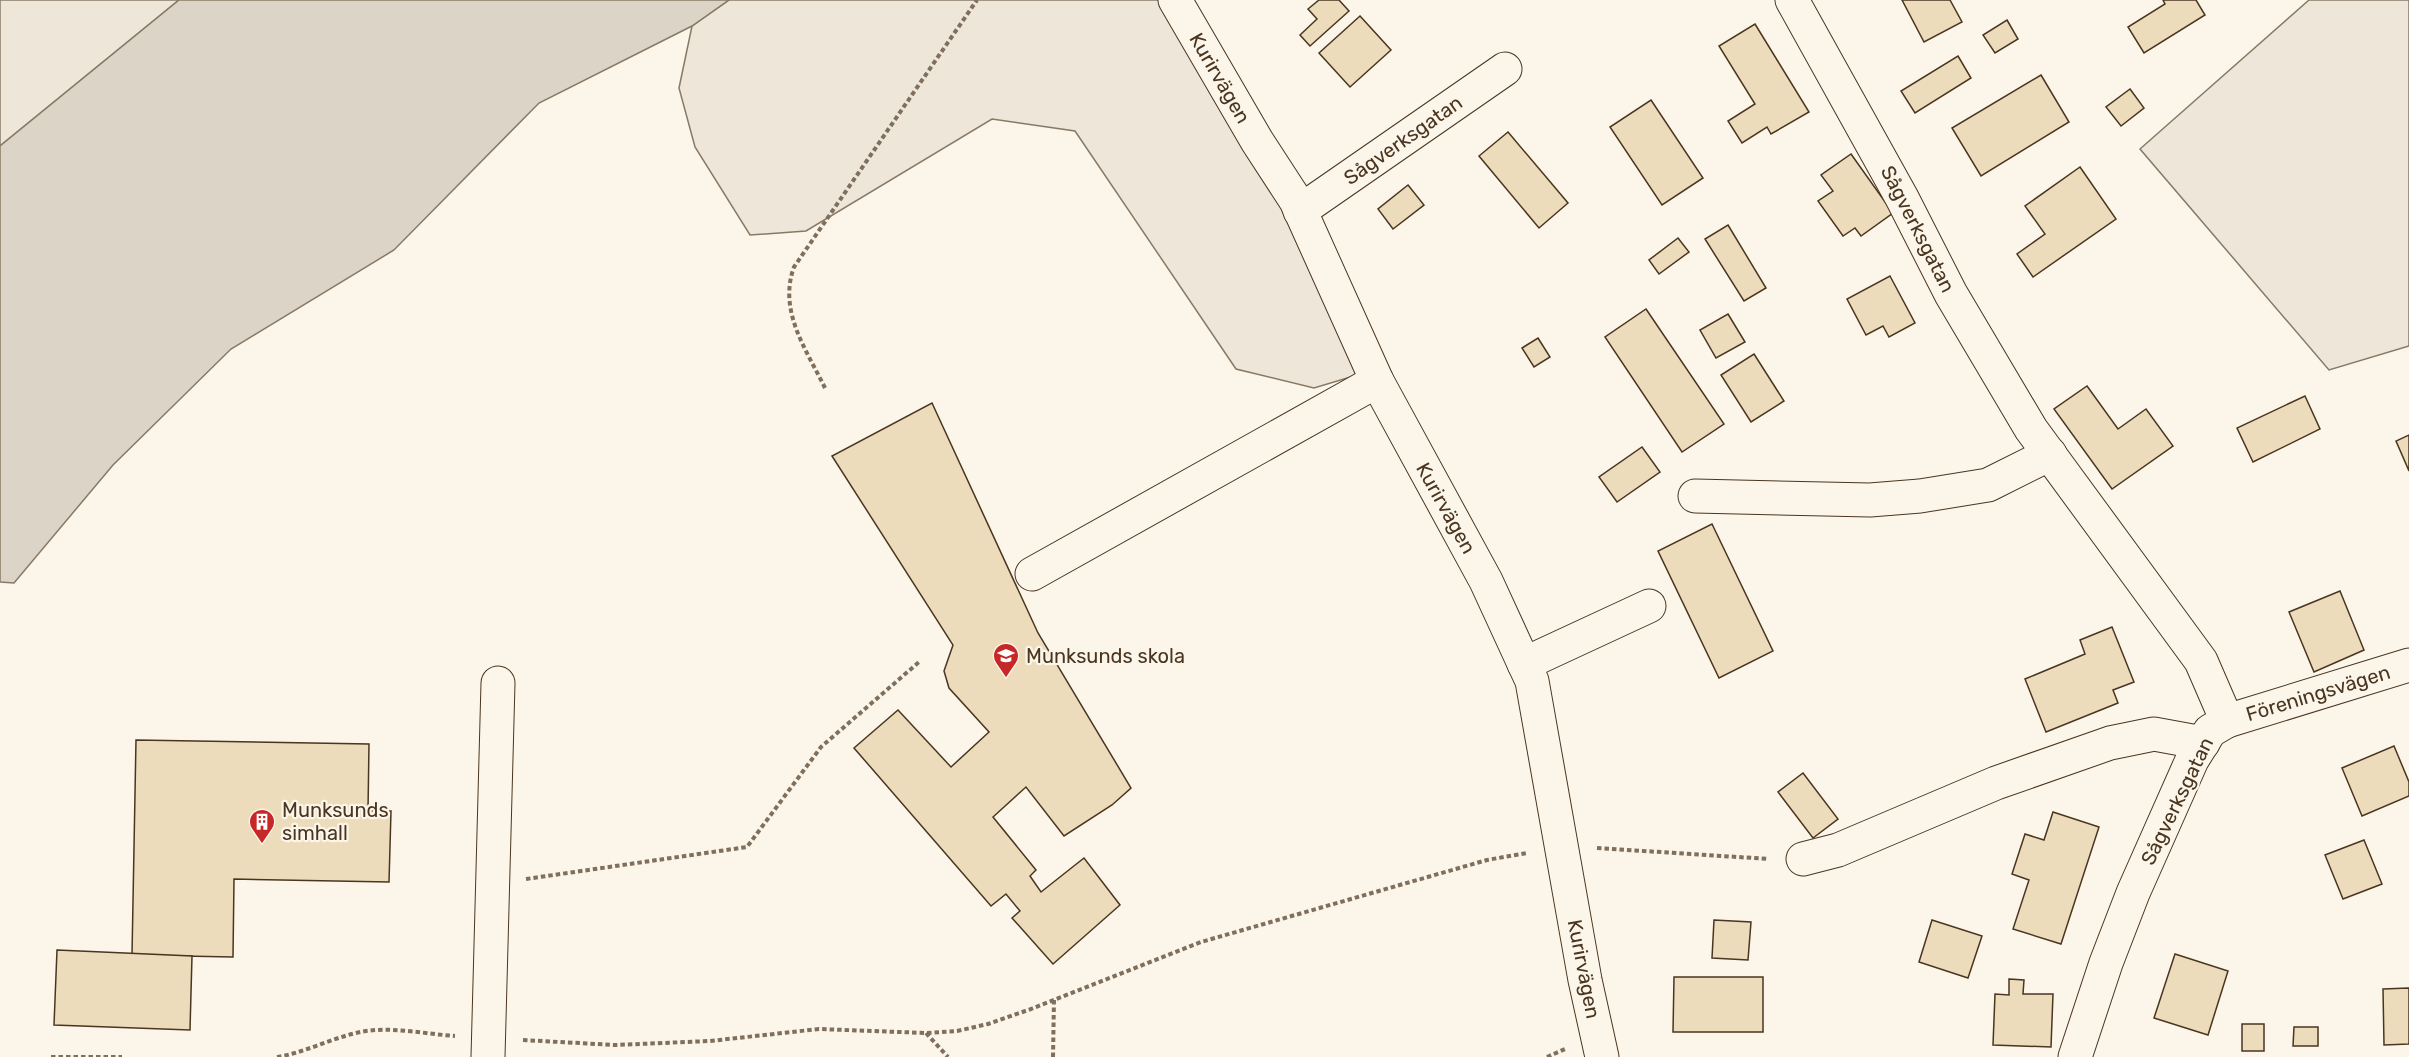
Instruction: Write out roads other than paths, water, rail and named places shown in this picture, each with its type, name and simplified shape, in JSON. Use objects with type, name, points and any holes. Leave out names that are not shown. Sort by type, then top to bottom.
[{"type":"street","name":"Kurirvägen","points":[[1176,0],[1300,211],[1377,381],[1486,581],[1532,681],[1585,980],[1602,1057]]},
{"type":"street","name":"Sågverksgatan","points":[[1792,0],[1880,156],[1951,294],[2031,429],[2201,661],[2227,721],[2210,731],[2192,760],[2133,892],[2106,963],[2075,1057]]},
{"type":"street","name":"Sågverksgatan","points":[[1300,211],[1505,69]]},
{"type":"street","points":[[1032,574],[1377,381]]},
{"type":"street","points":[[1695,496],[1859,500],[1920,496],[1988,485],[2050,454]]},
{"type":"street","points":[[1524,664],[1649,606]]},
{"type":"street","name":"Föreningsvägen","points":[[2227,721],[2409,665]]},
{"type":"street","points":[[488,1048],[498,683]]},
{"type":"street","points":[[1803,859],[1838,850],[1996,783],[2110,743],[2154,734],[2203,743]]},
{"type":"place","name":"Munksunds skola","points":[[1006,679]]},
{"type":"place","name":"Munksunds simhall","points":[[262,845]]}]
